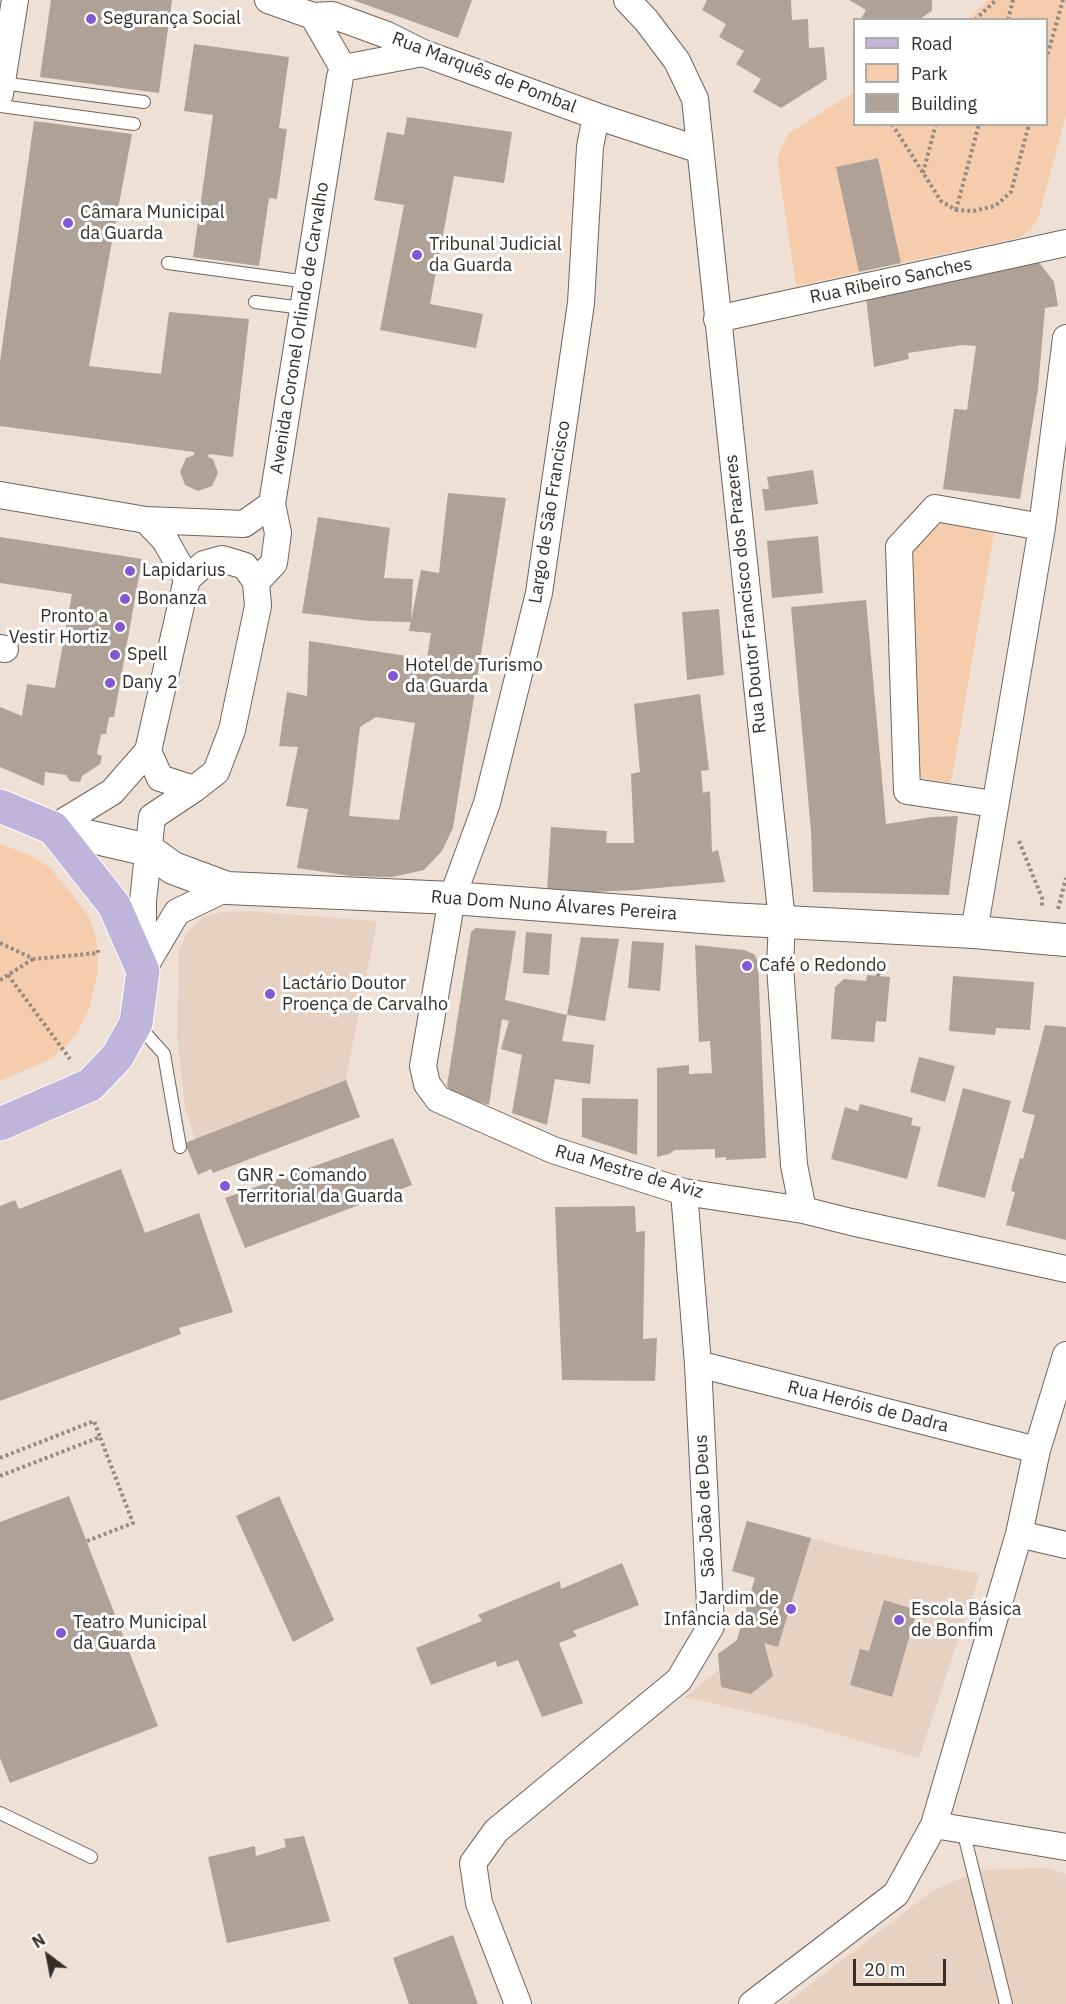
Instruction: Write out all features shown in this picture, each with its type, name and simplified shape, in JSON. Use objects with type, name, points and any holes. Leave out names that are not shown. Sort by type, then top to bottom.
[{"type":"main road","points":[[0,806],[53,828],[114,905],[143,971],[136,1023],[117,1057],[90,1084],[0,1124]]},
{"type":"street","points":[[1,94],[15,0]]},
{"type":"street","name":"Rua Marquês de Pombal","points":[[268,0],[313,16],[332,15],[387,35],[423,53],[596,116],[700,150]]},
{"type":"street","name":"Rua Doutor Francisco dos Prazeres","points":[[627,0],[646,20],[677,61],[695,99],[782,921],[780,966],[793,1153],[803,1210]]},
{"type":"street","points":[[313,16],[343,68],[423,53]]},
{"type":"street","name":"Avenida Coronel Orlindo de Carvalho","points":[[256,582],[274,563],[278,533],[272,504],[343,68]]},
{"type":"street","name":"Largo de São Francisco","points":[[452,898],[487,803],[539,593],[581,303],[590,147],[596,116]]},
{"type":"street","name":"Rua Ribeiro Sanches","points":[[717,319],[1066,243]]},
{"type":"street","points":[[974,932],[1041,527],[1066,338]]},
{"type":"street","points":[[0,495],[146,520],[244,524],[272,504]]},
{"type":"street","points":[[994,804],[907,791],[898,547],[935,508],[1041,527]]},
{"type":"street","points":[[146,520],[165,540],[187,579]]},
{"type":"street","points":[[53,828],[112,792],[148,751],[187,579],[204,564],[222,559],[245,566],[256,582],[258,606],[232,730],[216,772],[152,817],[143,901],[143,971]]},
{"type":"street","points":[[148,751],[160,778],[194,789]]},
{"type":"street","name":"Rua Dom Nuno Álvares Pereira","points":[[53,828],[148,850],[173,868],[227,888],[452,898],[1066,939]]},
{"type":"street","points":[[143,971],[177,912],[227,888]]},
{"type":"street","name":"Rua Mestre de Aviz","points":[[452,898],[423,1066],[427,1084],[438,1099],[553,1150],[684,1191],[803,1210],[1066,1269]]},
{"type":"street","name":"São João de Deus","points":[[519,2004],[479,1903],[473,1863],[495,1831],[679,1680],[711,1626],[698,1364],[684,1191]]},
{"type":"street","points":[[752,2004],[896,1894],[934,1826],[1019,1534],[1038,1450],[1066,1355]]},
{"type":"street","name":"Rua Heróis de Dadra","points":[[698,1364],[1038,1450]]},
{"type":"street","points":[[1019,1534],[1066,1545]]},
{"type":"street","points":[[934,1826],[1066,1847]]},
{"type":"lane","points":[[1,94],[144,102]]},
{"type":"lane","points":[[1,94],[134,124]]},
{"type":"lane","points":[[168,263],[307,282]]},
{"type":"lane","points":[[255,302],[303,308]]},
{"type":"lane","points":[[136,1023],[164,1054],[180,1147]]},
{"type":"lane","points":[[0,1813],[91,1857]]},
{"type":"lane","points":[[963,1830],[1006,2004]]},
{"type":"path","points":[[977,18],[996,0]]},
{"type":"path","points":[[1008,18],[1013,0]]},
{"type":"path","points":[[1048,56],[1063,0]]},
{"type":"path","points":[[893,126],[941,201],[956,210],[973,211],[995,206],[1011,192],[1028,126]]},
{"type":"path","points":[[923,173],[935,126]]},
{"type":"path","points":[[956,210],[978,126]]},
{"type":"path","points":[[990,829],[1015,833],[1042,898],[1042,908]]},
{"type":"path","points":[[1049,911],[1057,912],[1066,878]]},
{"type":"path","points":[[0,943],[34,959]]},
{"type":"path","points":[[0,980],[34,959],[98,953],[101,944]]},
{"type":"path","points":[[878,976],[880,964]]},
{"type":"path","points":[[8,975],[90,1084]]},
{"type":"path","points":[[0,1458],[94,1421],[133,1523],[87,1541]]},
{"type":"path","points":[[0,1476],[100,1437]]},
{"type":"shaded area","name":"Lactário Doutor Proença de Carvalho","points":[[247,911],[377,921],[346,1080],[195,1139],[185,1108],[177,1036],[179,951],[187,932],[203,917],[222,912]]},
{"type":"shaded area","points":[[747,1521],[852,1549],[980,1574],[919,1758],[802,1724],[685,1697],[719,1670],[718,1654],[738,1640],[755,1578]]},
{"type":"shaded area","points":[[1048,1868],[1066,1874],[1066,2004],[785,2004],[932,1891],[979,1870]]},
{"type":"green space","points":[[988,0],[1066,0],[1066,115],[1038,219],[1030,230],[1018,238],[901,263],[878,158],[836,167],[859,272],[796,286],[777,158],[788,134],[853,93],[853,126],[1048,126],[1048,18],[969,18]]},
{"type":"green space","points":[[940,523],[994,533],[951,783],[920,778],[913,552]]},
{"type":"green space","points":[[0,844],[30,855],[49,867],[89,917],[96,937],[98,953],[97,976],[89,1009],[76,1034],[63,1049],[47,1061],[0,1081]]},
{"type":"building","points":[[51,0],[172,0],[159,93],[40,77]]},
{"type":"building","points":[[353,0],[472,0],[458,38]]},
{"type":"building","points":[[707,0],[791,0],[792,20],[808,19],[809,48],[824,47],[827,79],[781,108],[753,92],[761,79],[736,64],[744,51],[719,37],[726,24],[702,10]]},
{"type":"building","points":[[849,0],[932,0],[932,11],[921,18],[861,18],[866,10]]},
{"type":"building","points":[[194,44],[289,57],[279,128],[287,129],[277,199],[269,198],[259,266],[193,257],[213,115],[184,111]]},
{"type":"building","name":"Tribunal Judicial da Guarda","points":[[407,117],[512,132],[504,183],[454,176],[430,304],[483,314],[476,348],[380,330],[404,205],[374,200],[387,132],[404,135]]},
{"type":"building","name":"Câmara Municipal da Guarda","points":[[34,121],[132,134],[89,366],[161,374],[169,312],[249,319],[233,457],[209,454],[208,457],[213,459],[218,473],[212,486],[198,491],[185,485],[180,472],[186,458],[194,455],[194,452],[0,426],[0,361]]},
{"type":"building","points":[[878,158],[901,263],[859,272],[836,167]]},
{"type":"building","points":[[1038,261],[1054,282],[1058,306],[1045,308],[1038,389],[1020,499],[943,489],[954,409],[967,410],[976,346],[962,345],[908,353],[909,359],[874,367],[866,297]]},
{"type":"building","points":[[813,470],[818,504],[765,511],[762,489],[769,489],[767,477]]},
{"type":"building","name":"Hotel de Turismo da Guarda","points":[[448,493],[506,498],[453,828],[442,851],[424,870],[392,877],[351,876],[297,868],[308,809],[286,806],[298,747],[279,746],[287,692],[307,696],[309,641],[427,659],[431,633],[409,631],[421,570],[439,573]],"holes":[[[376,717],[415,723],[399,820],[349,816],[360,727]]]},
{"type":"building","points":[[318,517],[390,528],[384,578],[413,579],[411,622],[369,621],[302,613]]},
{"type":"building","points":[[818,536],[823,593],[772,598],[767,541]]},
{"type":"building","points":[[0,537],[142,559],[114,717],[109,717],[106,734],[101,734],[97,754],[102,756],[100,764],[82,776],[80,782],[70,781],[66,775],[45,772],[44,786],[0,767],[0,707],[22,716],[27,684],[55,688],[72,594],[0,583]]},
{"type":"building","points":[[866,600],[886,824],[932,817],[958,816],[949,895],[813,892],[811,831],[791,607]]},
{"type":"building","points":[[719,609],[724,675],[687,680],[682,612]]},
{"type":"building","points":[[700,694],[709,770],[701,771],[703,793],[710,791],[712,852],[718,850],[725,882],[635,890],[547,891],[551,827],[607,831],[606,843],[634,843],[631,774],[640,772],[634,704]]},
{"type":"building","points":[[476,928],[516,931],[505,1000],[567,1015],[562,1041],[594,1045],[590,1084],[555,1079],[547,1125],[512,1113],[522,1055],[501,1049],[509,1021],[502,1019],[489,1105],[452,1093],[447,1086],[471,932]]},
{"type":"building","points":[[526,932],[552,934],[549,975],[523,973]]},
{"type":"building","points":[[581,937],[619,939],[605,1021],[567,1015]]},
{"type":"building","points":[[632,941],[664,943],[660,991],[628,988]]},
{"type":"building","points":[[695,945],[744,950],[754,954],[758,962],[766,1158],[726,1160],[726,1157],[715,1158],[715,1149],[675,1150],[657,1157],[657,1068],[689,1065],[689,1074],[712,1073],[710,1041],[699,1042]]},
{"type":"building","points":[[867,975],[890,977],[886,1022],[876,1021],[874,1042],[831,1039],[835,987],[844,979],[866,981]]},
{"type":"building","points":[[953,976],[1034,982],[1030,1030],[996,1028],[995,1035],[949,1031]]},
{"type":"building","points":[[1045,1025],[1066,1027],[1066,1240],[1006,1225],[1015,1192],[1011,1191],[1012,1186],[1020,1158],[1023,1159],[1035,1115],[1022,1112]]},
{"type":"building","points":[[919,1057],[955,1066],[945,1102],[910,1092]]},
{"type":"building","points":[[346,1080],[360,1117],[213,1173],[211,1169],[198,1175],[185,1143]]},
{"type":"building","points":[[963,1088],[1011,1101],[985,1198],[937,1186]]},
{"type":"building","points":[[582,1098],[638,1099],[637,1155],[582,1137]]},
{"type":"building","points":[[860,1104],[913,1118],[911,1125],[921,1127],[907,1179],[831,1159],[845,1107],[858,1111]]},
{"type":"building","points":[[393,1138],[412,1185],[245,1248],[225,1198]]},
{"type":"building","points":[[121,1169],[145,1233],[199,1213],[233,1312],[179,1328],[181,1334],[0,1401],[0,1206],[15,1200],[19,1209]]},
{"type":"building","points":[[635,1206],[636,1232],[645,1231],[643,1339],[657,1338],[655,1381],[562,1380],[555,1207]]},
{"type":"building","name":"Teatro Municipal da Guarda","points":[[69,1496],[158,1726],[10,1783],[0,1758],[0,1522]]},
{"type":"building","points":[[279,1496],[334,1620],[293,1642],[236,1516]]},
{"type":"building","points":[[747,1521],[811,1538],[778,1647],[764,1643],[773,1676],[751,1694],[721,1687],[718,1654],[737,1640],[755,1578],[732,1571]]},
{"type":"building","points":[[622,1563],[639,1605],[573,1631],[577,1636],[559,1643],[583,1703],[542,1717],[518,1660],[497,1667],[496,1661],[431,1685],[416,1648],[482,1621],[478,1615],[560,1581],[561,1589]]},
{"type":"building","points":[[884,1600],[917,1610],[892,1697],[850,1685],[860,1649],[869,1651]]},
{"type":"building","points":[[304,1836],[330,1921],[227,1943],[208,1857],[255,1846],[256,1856],[286,1847],[284,1839]]},
{"type":"building","points":[[453,1935],[478,2004],[409,2004],[393,1958]]},
{"type":"place","name":"Segurança Social","points":[[91,19]]},
{"type":"place","name":"Câmara Municipal da Guarda","points":[[68,223]]},
{"type":"place","name":"Tribunal Judicial da Guarda","points":[[417,255]]},
{"type":"place","name":"Lapidarius","points":[[130,571]]},
{"type":"place","name":"Bonanza","points":[[125,599]]},
{"type":"place","name":"Pronto a Vestir Hortiz","points":[[120,627]]},
{"type":"place","name":"Spell","points":[[115,655]]},
{"type":"place","name":"Hotel de Turismo da Guarda","points":[[393,676]]},
{"type":"place","name":"Dany 2","points":[[110,683]]},
{"type":"place","name":"Café o Redondo","points":[[747,966]]},
{"type":"place","name":"Lactário Doutor Proença de Carvalho","points":[[270,994]]},
{"type":"place","name":"GNR - Comando Territorial da Guarda","points":[[225,1186]]},
{"type":"place","name":"Jardim de Infância da Sé","points":[[791,1609]]},
{"type":"place","name":"Escola Básica de Bonfim","points":[[899,1620]]},
{"type":"place","name":"Teatro Municipal da Guarda","points":[[61,1633]]}]
